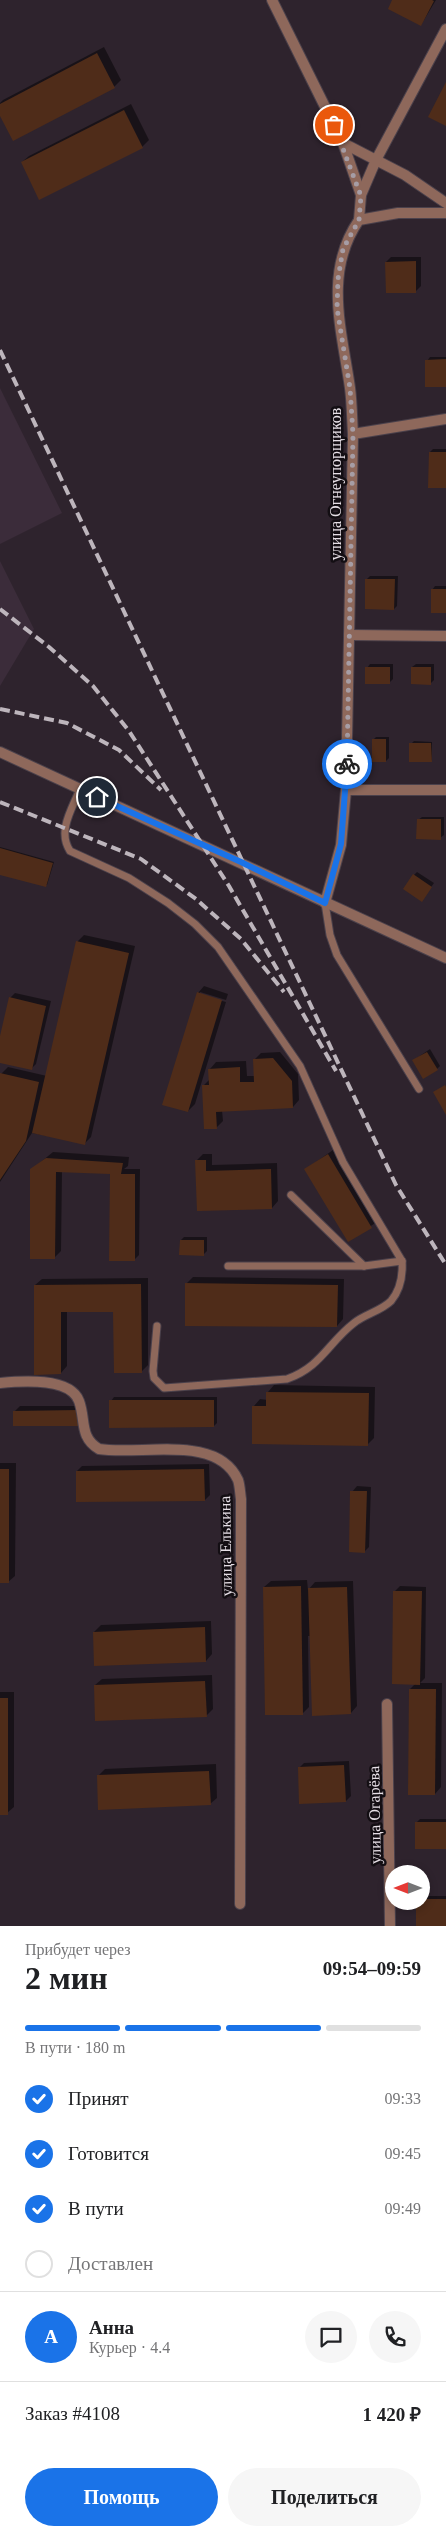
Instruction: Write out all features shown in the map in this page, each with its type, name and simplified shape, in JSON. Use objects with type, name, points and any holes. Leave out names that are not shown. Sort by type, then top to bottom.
[{"type":"street","points":[[272,0],[343,143],[361,196]]},
{"type":"street","name":"улица Огнеупорщиков","points":[[325,903],[341,844],[346,790],[353,434],[350,388],[337,308],[338,279],[343,249],[359,220],[361,196],[376,160],[446,29]]},
{"type":"street","points":[[343,143],[405,175],[446,203]]},
{"type":"street","points":[[359,220],[398,213],[446,213]]},
{"type":"street","points":[[353,434],[446,419]]},
{"type":"street","points":[[349,635],[446,636]]},
{"type":"street","points":[[0,752],[446,958]]},
{"type":"street","points":[[346,790],[446,790]]},
{"type":"street","name":"улица Елькина","points":[[0,1383],[64,1386],[79,1399],[86,1437],[99,1449],[193,1450],[212,1454],[228,1465],[238,1480],[241,1499],[240,1904]]},
{"type":"street","name":"улица Огарёва","points":[[387,1704],[390,1926]]},
{"type":"lane","points":[[80,789],[65,828],[64,836],[70,850],[129,878],[168,903],[195,924],[218,947],[300,1066],[343,1162],[402,1261],[403,1277],[399,1289],[390,1301],[340,1334],[315,1365],[304,1373],[287,1379],[164,1388],[154,1378],[153,1371],[158,1326]]},
{"type":"lane","points":[[325,903],[330,935],[337,955],[419,1089]]},
{"type":"lane","points":[[291,1195],[364,1266]]},
{"type":"lane","points":[[228,1266],[364,1266],[402,1261]]},
{"type":"shaded area","points":[[0,388],[62,513],[0,544]]},
{"type":"shaded area","points":[[0,561],[34,629],[0,686]]},
{"type":"building","points":[[392,0],[434,1],[421,26],[388,9]]},
{"type":"building","points":[[97,53],[115,88],[13,141],[0,116],[0,104]]},
{"type":"building","points":[[446,82],[446,126],[428,117]]},
{"type":"building","points":[[124,110],[143,148],[39,200],[21,162]]},
{"type":"building","points":[[416,261],[416,293],[386,293],[385,262]]},
{"type":"building","points":[[446,359],[446,387],[425,387],[425,360]]},
{"type":"building","points":[[429,452],[446,452],[446,488],[428,488]]},
{"type":"building","points":[[365,579],[395,579],[394,610],[365,609]]},
{"type":"building","points":[[431,589],[446,589],[446,613],[431,613]]},
{"type":"building","points":[[365,667],[390,667],[390,684],[365,684]]},
{"type":"building","points":[[411,667],[431,667],[431,685],[411,684]]},
{"type":"building","points":[[372,739],[386,739],[386,762],[372,762]]},
{"type":"building","points":[[409,743],[431,743],[432,762],[409,762]]},
{"type":"building","points":[[417,819],[441,819],[441,840],[416,839]]},
{"type":"building","points":[[0,848],[53,863],[46,887],[0,875]]},
{"type":"building","points":[[413,874],[432,887],[422,902],[403,889]]},
{"type":"building","points":[[76,941],[129,953],[85,1145],[32,1133]]},
{"type":"building","points":[[197,992],[222,1000],[188,1112],[162,1105]]},
{"type":"building","points":[[9,997],[46,1006],[32,1070],[0,1063],[0,1036]]},
{"type":"building","points":[[427,1052],[438,1070],[423,1079],[412,1060]]},
{"type":"building","points":[[273,1058],[292,1081],[293,1108],[216,1112],[217,1129],[204,1129],[202,1085],[209,1085],[208,1069],[240,1067],[240,1082],[254,1082],[253,1059]]},
{"type":"building","points":[[0,1073],[39,1082],[26,1141],[0,1180]]},
{"type":"building","points":[[445,1085],[446,1087],[446,1115],[433,1092]]},
{"type":"building","points":[[328,1154],[372,1228],[348,1242],[304,1169]]},
{"type":"building","points":[[46,1158],[123,1163],[121,1174],[135,1174],[135,1261],[109,1261],[110,1174],[56,1172],[55,1259],[30,1259],[30,1169]]},
{"type":"building","points":[[195,1160],[206,1160],[206,1171],[271,1169],[272,1209],[197,1211]]},
{"type":"building","points":[[180,1240],[204,1240],[204,1256],[179,1255]]},
{"type":"building","points":[[185,1283],[338,1285],[337,1327],[185,1326]]},
{"type":"building","points":[[141,1284],[142,1373],[114,1373],[113,1312],[61,1312],[61,1374],[34,1375],[34,1285]]},
{"type":"building","points":[[266,1392],[369,1393],[368,1446],[252,1444],[252,1406],[266,1406]]},
{"type":"building","points":[[109,1400],[214,1400],[214,1427],[109,1428]]},
{"type":"building","points":[[79,1410],[79,1426],[13,1426],[13,1411]]},
{"type":"building","points":[[0,1469],[9,1469],[9,1583],[0,1583]]},
{"type":"building","points":[[204,1469],[205,1501],[76,1502],[76,1471]]},
{"type":"building","points":[[350,1491],[367,1491],[365,1553],[349,1552]]},
{"type":"building","points":[[301,1586],[303,1715],[265,1715],[263,1587]]},
{"type":"building","points":[[347,1587],[351,1714],[312,1716],[308,1588]]},
{"type":"building","points":[[393,1591],[422,1591],[420,1685],[392,1684]]},
{"type":"building","points":[[205,1627],[206,1662],[94,1666],[93,1632]]},
{"type":"building","points":[[205,1681],[207,1717],[95,1721],[94,1685]]},
{"type":"building","points":[[409,1689],[436,1689],[435,1795],[408,1795]]},
{"type":"building","points":[[0,1698],[8,1698],[8,1815],[0,1815]]},
{"type":"building","points":[[344,1765],[346,1802],[299,1804],[298,1767]]},
{"type":"building","points":[[209,1771],[211,1805],[98,1810],[97,1775]]},
{"type":"building","points":[[415,1822],[446,1822],[446,1849],[415,1849]]},
{"type":"building","points":[[430,1899],[446,1899],[446,1926],[416,1926],[416,1910],[430,1910]]},
{"type":"railway","points":[[0,350],[396,1185],[446,1265]]},
{"type":"railway","points":[[0,609],[49,647],[93,686],[129,731],[229,886],[336,1071]]},
{"type":"railway","points":[[0,709],[67,723],[119,750],[161,790]]},
{"type":"railway","points":[[0,802],[141,859],[196,899],[241,939],[284,992]]},
{"type":"way so far","points":[[334,125],[343,143],[361,196],[359,220],[350,233],[343,249],[338,279],[337,308],[341,343],[350,388],[353,434],[347,764]]},
{"type":"route","points":[[97,797],[241,862],[325,903],[341,844],[347,764]]}]
